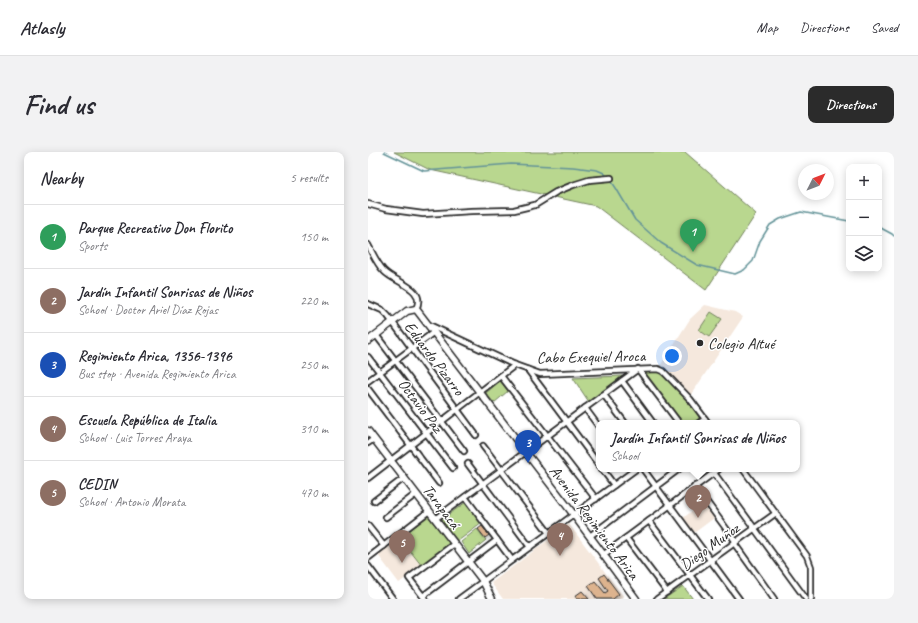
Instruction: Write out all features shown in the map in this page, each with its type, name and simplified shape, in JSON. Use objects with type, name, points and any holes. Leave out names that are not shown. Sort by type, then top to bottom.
[{"type":"street","points":[[368,204],[386,209],[422,214],[514,210],[535,205],[556,192],[573,185],[589,180],[609,178]]},
{"type":"street","points":[[368,245],[384,272],[393,279],[412,288],[416,293],[419,302],[416,309],[407,311],[368,341]]},
{"type":"street","name":"Eduardo Pizarro","points":[[368,304],[382,310],[476,435]]},
{"type":"street","name":"Avenida Regimiento Arica","points":[[416,309],[590,536],[636,599]]},
{"type":"street","points":[[428,324],[515,365]]},
{"type":"street","points":[[368,381],[434,332]]},
{"type":"street","points":[[376,335],[464,451]]},
{"type":"street","name":"Octavio Paz","points":[[368,357],[453,468]]},
{"type":"street","name":"Cabo Exequiel Aroca","points":[[368,478],[515,365],[540,374],[656,368],[663,371],[690,399],[706,420]]},
{"type":"street","points":[[435,519],[638,369],[677,420]]},
{"type":"street","points":[[528,370],[596,461]]},
{"type":"street","points":[[501,376],[596,499]]},
{"type":"street","points":[[622,381],[651,420]]},
{"type":"street","points":[[368,389],[439,483]]},
{"type":"street","points":[[604,395],[623,420]]},
{"type":"street","points":[[585,408],[596,422]]},
{"type":"street","name":"Tarapacá","points":[[368,431],[483,582],[492,599]]},
{"type":"street","points":[[368,443],[374,439]]},
{"type":"street","points":[[483,446],[549,533]]},
{"type":"street","points":[[468,464],[530,547]]},
{"type":"street","points":[[604,472],[614,485]]},
{"type":"street","points":[[459,599],[630,472]]},
{"type":"street","points":[[645,472],[739,599]]},
{"type":"street","points":[[590,536],[675,472]]},
{"type":"street","points":[[603,554],[714,472],[806,599]]},
{"type":"street","points":[[745,472],[809,560],[811,570],[811,599]]},
{"type":"street","points":[[374,501],[404,478]]},
{"type":"street","points":[[695,486],[774,599]]},
{"type":"street","points":[[386,517],[416,494]]},
{"type":"street","points":[[465,497],[512,560]]},
{"type":"street","points":[[368,558],[429,511]]},
{"type":"street","name":"Diego Muñoz","points":[[657,599],[776,513]]},
{"type":"street","points":[[648,521],[708,599]]},
{"type":"street","points":[[368,526],[384,546]]},
{"type":"street","points":[[626,538],[667,592]]},
{"type":"street","points":[[454,544],[409,578],[424,598],[497,540]]},
{"type":"street","points":[[368,566],[393,599]]},
{"type":"shaded area","name":"Colegio Altué","points":[[705,305],[735,312],[743,317],[691,395],[660,366],[690,319]]},
{"type":"shaded area","points":[[703,503],[714,518],[694,533],[683,518]]},
{"type":"shaded area","points":[[569,524],[623,596],[620,599],[503,599],[491,583]]},
{"type":"shaded area","points":[[400,538],[422,566],[399,583],[378,555]]},
{"type":"green space","points":[[394,152],[685,152],[756,214],[706,290],[596,206],[430,170]]},
{"type":"green space","points":[[711,312],[722,319],[709,337],[699,330]]},
{"type":"green space","points":[[644,372],[657,372],[665,377],[676,387],[699,416],[697,420],[679,420]]},
{"type":"green space","points":[[622,376],[589,402],[573,378]]},
{"type":"green space","points":[[500,381],[508,391],[494,403],[486,393]]},
{"type":"green space","points":[[466,502],[482,523],[458,541],[441,520]]},
{"type":"green space","points":[[428,516],[450,544],[422,566],[400,538]]},
{"type":"green space","points":[[477,529],[486,540],[469,554],[461,542]]},
{"type":"green space","points":[[683,586],[693,599],[664,599]]},
{"type":"building","points":[[482,526],[489,535],[485,538],[478,529]]},
{"type":"building","points":[[604,574],[619,594],[613,599],[597,599],[588,586],[595,581],[605,593],[608,591],[599,578]]},
{"type":"building","points":[[582,591],[589,599],[577,599],[575,596]]},
{"type":"waterway","points":[[384,152],[424,171],[511,164],[573,167],[597,170],[607,176]]},
{"type":"waterway","points":[[610,179],[635,220],[661,243],[697,265],[735,274],[744,270],[753,261],[760,241],[770,225],[780,219],[801,212],[846,220]]},
{"type":"waterway","points":[[882,229],[894,236]]},
{"type":"place","name":"Parque Recreativo Don Florito","points":[[693,252]]},
{"type":"place","name":"Colegio Altué","points":[[700,343]]},
{"type":"place","name":"Regimiento Arica, 1356-1396","points":[[528,463]]},
{"type":"place","name":"Jardín Infantil Sonrisas de Niños","points":[[698,518]]},
{"type":"place","name":"Escuela República de Italia","points":[[560,556]]},
{"type":"place","name":"CEDIN","points":[[402,563]]}]
